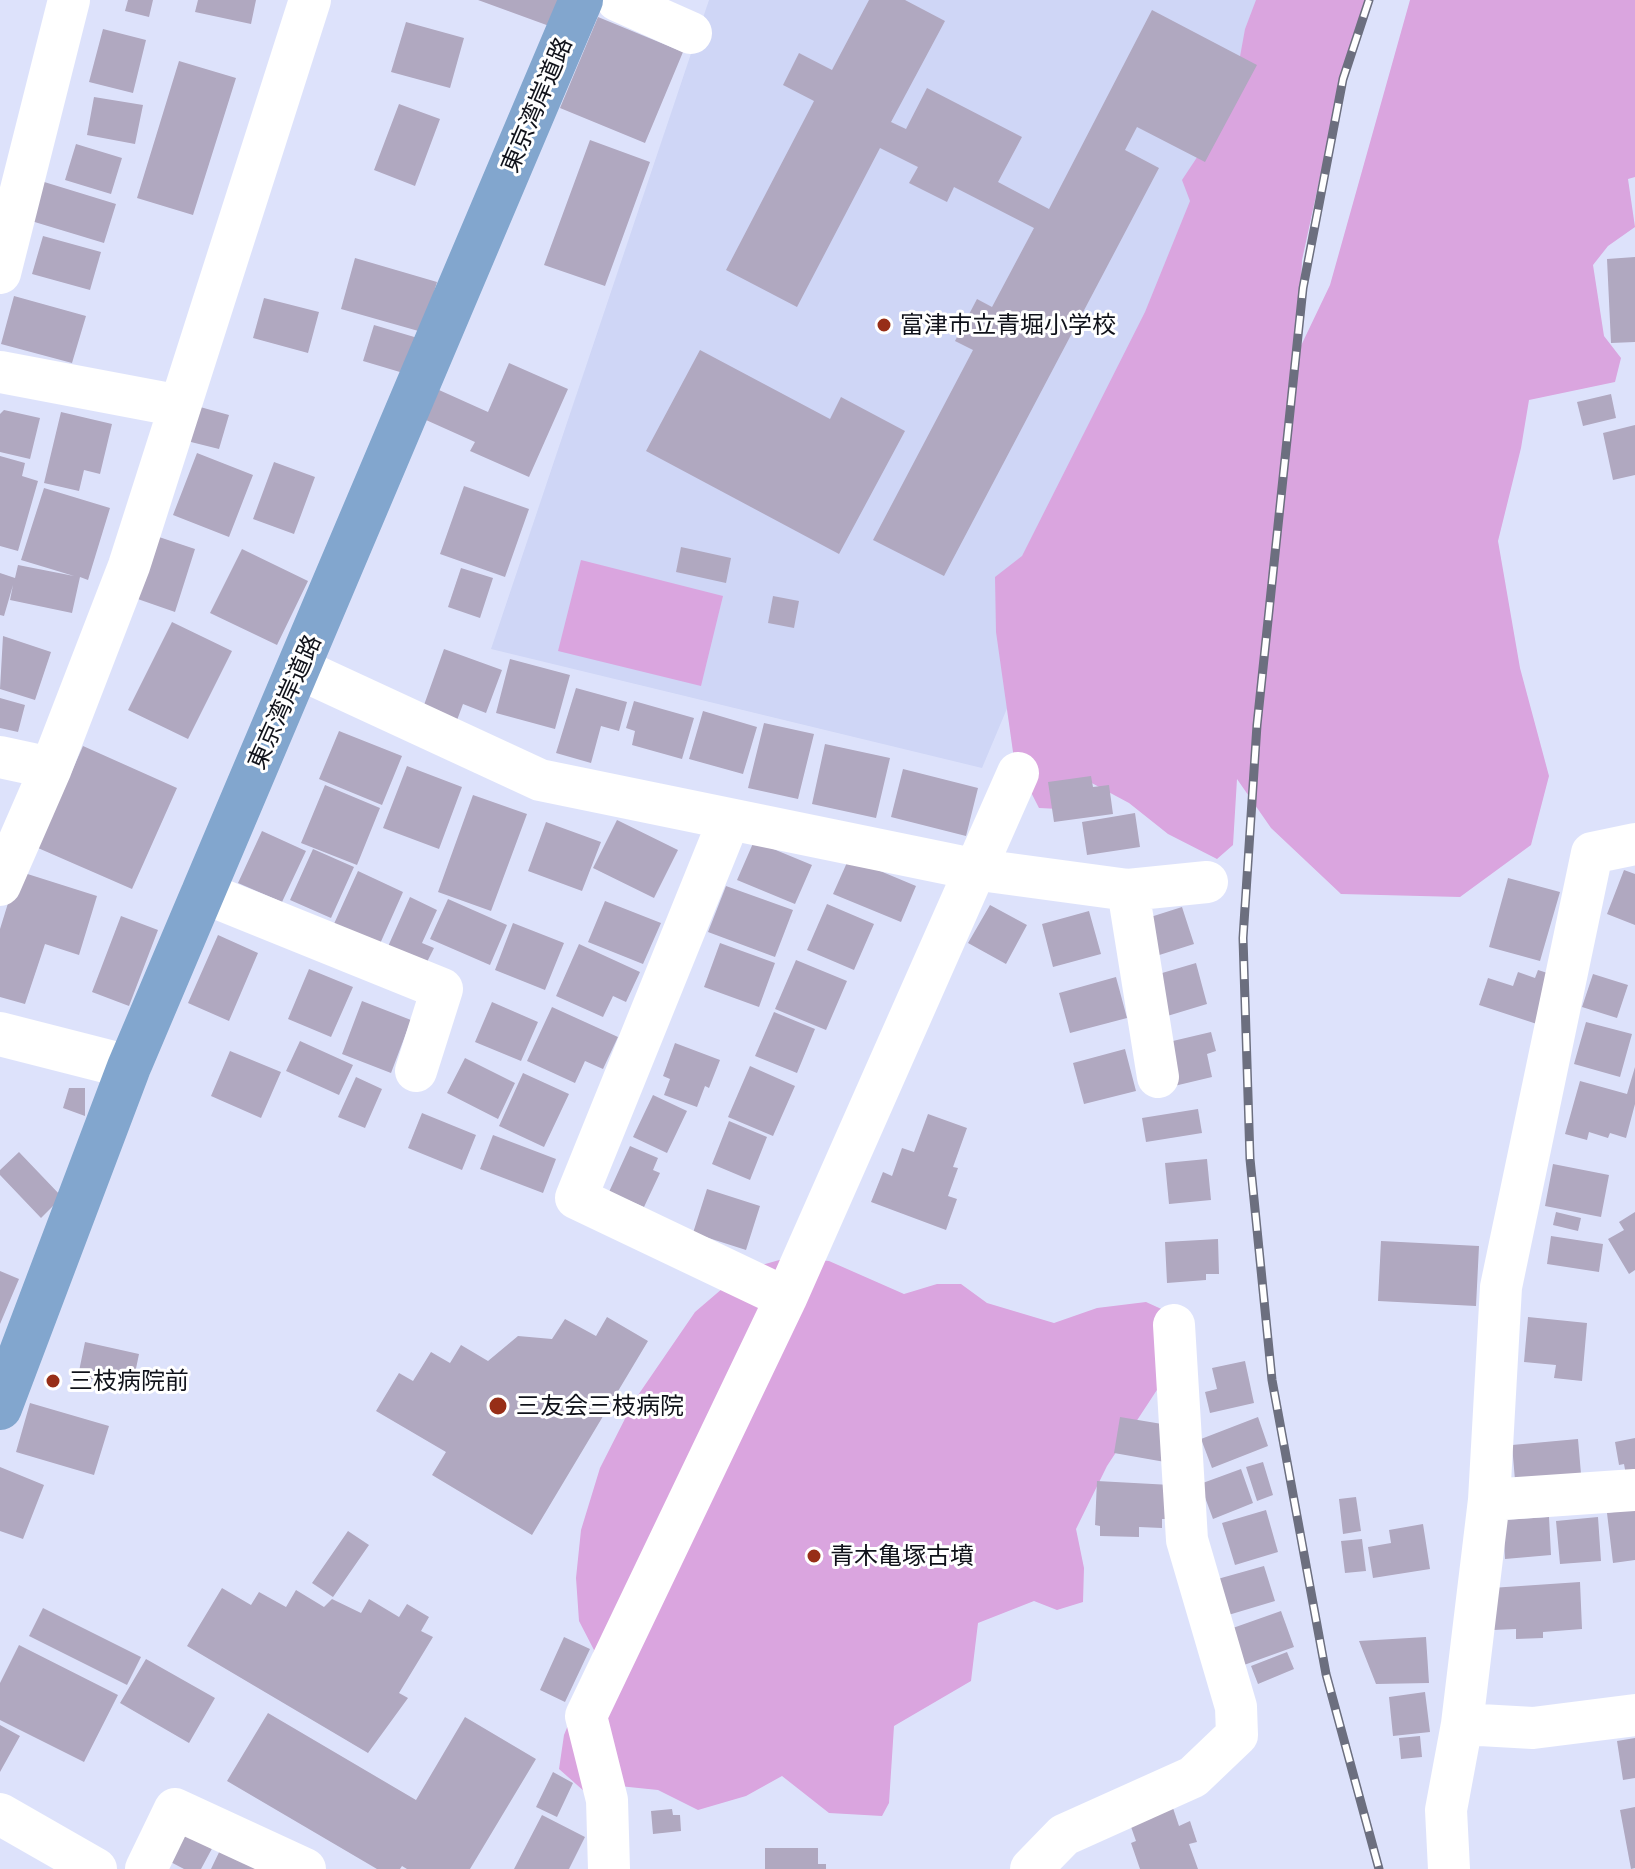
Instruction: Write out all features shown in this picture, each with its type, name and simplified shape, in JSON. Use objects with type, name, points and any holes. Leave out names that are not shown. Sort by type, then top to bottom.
[{"type":"highway","name":"東京湾岸道路","points":[[0,1408],[129,1067],[581,0]]},
{"type":"street","points":[[0,273],[69,0]]},
{"type":"street","points":[[0,885],[51,768],[129,566],[310,0]]},
{"type":"street","points":[[617,0],[691,33]]},
{"type":"street","points":[[0,372],[180,406]]},
{"type":"street","points":[[300,669],[540,780],[973,869],[1128,890],[1207,882]]},
{"type":"street","points":[[0,757],[51,768]]},
{"type":"street","points":[[609,1869],[607,1800],[586,1716],[786,1298],[1018,773]]},
{"type":"street","points":[[729,820],[576,1198],[786,1298]]},
{"type":"street","points":[[1449,1869],[1446,1810],[1462,1724],[1489,1500],[1501,1287],[1592,853],[1635,844]]},
{"type":"street","points":[[1128,890],[1158,1077]]},
{"type":"street","points":[[202,892],[442,989],[416,1071]]},
{"type":"street","points":[[0,1034],[129,1067]]},
{"type":"street","points":[[1031,1869],[1064,1835],[1193,1777],[1237,1735],[1236,1707],[1187,1540],[1174,1325]]},
{"type":"street","points":[[1489,1500],[1635,1490]]},
{"type":"street","points":[[1462,1724],[1533,1728],[1635,1715]]},
{"type":"street","points":[[146,1869],[175,1809],[305,1869]]},
{"type":"street","points":[[0,1814],[96,1869]]},
{"type":"shaded area","name":"富津市立青堀小学校","points":[[709,0],[1305,0],[982,768],[491,649]]},
{"type":"shaded area","points":[[1256,0],[1367,0],[1328,140],[1302,260],[1298,352],[1330,285],[1410,0],[1635,0],[1635,177],[1628,179],[1635,227],[1608,246],[1593,265],[1604,336],[1621,358],[1615,382],[1529,400],[1521,448],[1498,541],[1520,668],[1549,776],[1531,845],[1460,897],[1341,894],[1271,828],[1237,779],[1233,845],[1217,859],[1168,834],[1129,803],[1088,781],[1059,809],[1039,808],[1014,759],[996,632],[995,577],[1022,556],[1145,312],[1190,201],[1182,180],[1231,106],[1245,29]]},
{"type":"shaded area","points":[[581,560],[723,596],[701,686],[558,651]]},
{"type":"shaded area","points":[[790,1257],[829,1261],[904,1294],[937,1284],[961,1284],[987,1303],[1054,1323],[1097,1308],[1146,1302],[1179,1317],[1174,1364],[1107,1466],[1076,1529],[1084,1568],[1083,1602],[1057,1610],[1034,1601],[978,1623],[971,1681],[894,1726],[889,1803],[882,1816],[829,1813],[782,1776],[746,1796],[698,1810],[658,1790],[619,1786],[585,1792],[559,1769],[564,1735],[589,1674],[594,1650],[579,1621],[576,1578],[581,1530],[600,1468],[634,1401],[695,1312],[744,1270]]},
{"type":"building","points":[[128,0],[153,0],[149,17],[125,11]]},
{"type":"building","points":[[198,0],[256,0],[251,24],[195,12]]},
{"type":"building","points":[[478,0],[562,0],[552,27]]},
{"type":"building","points":[[869,0],[905,0],[945,21],[891,122],[906,129],[927,88],[1022,137],[998,182],[1049,209],[1152,10],[1257,65],[1205,162],[1137,127],[1125,150],[1159,168],[944,576],[873,540],[973,350],[955,341],[977,299],[992,307],[1034,228],[954,187],[947,202],[909,183],[918,167],[880,148],[797,307],[726,270],[814,101],[783,85],[799,53],[832,70]]},
{"type":"building","points":[[598,17],[683,52],[645,143],[560,108]]},
{"type":"building","points":[[406,22],[464,38],[450,88],[391,72]]},
{"type":"building","points":[[103,29],[146,40],[133,93],[89,82]]},
{"type":"building","points":[[179,61],[236,78],[193,215],[137,198]]},
{"type":"building","points":[[94,97],[143,105],[135,144],[87,135]]},
{"type":"building","points":[[399,104],[440,119],[415,186],[374,170]]},
{"type":"building","points":[[590,140],[650,162],[605,286],[544,265]]},
{"type":"building","points":[[76,144],[122,158],[111,194],[65,180]]},
{"type":"building","points":[[41,181],[116,204],[104,243],[28,220]]},
{"type":"building","points":[[43,236],[101,252],[90,290],[32,274]]},
{"type":"building","points":[[1635,257],[1635,342],[1611,343],[1607,259]]},
{"type":"building","points":[[355,258],[437,282],[422,332],[341,309]]},
{"type":"building","points":[[14,296],[86,316],[72,363],[1,344]]},
{"type":"building","points":[[264,298],[319,312],[308,353],[253,338]]},
{"type":"building","points":[[374,325],[421,339],[410,375],[363,361]]},
{"type":"building","points":[[700,350],[830,419],[841,397],[905,431],[839,554],[646,451]]},
{"type":"building","points":[[509,363],[568,389],[529,477],[470,451],[475,442],[426,420],[439,390],[488,412]]},
{"type":"building","points":[[1611,394],[1616,418],[1583,426],[1577,402]]},
{"type":"building","points":[[193,405],[229,415],[219,449],[183,440]]},
{"type":"building","points":[[4,410],[40,418],[30,459],[0,452],[0,414]]},
{"type":"building","points":[[61,412],[112,424],[100,474],[84,470],[79,491],[44,483]]},
{"type":"building","points":[[1635,425],[1635,475],[1613,480],[1603,433]]},
{"type":"building","points":[[197,453],[253,475],[229,537],[173,515]]},
{"type":"building","points":[[0,456],[25,463],[22,476],[38,481],[18,551],[0,546]]},
{"type":"building","points":[[274,462],[315,477],[294,534],[253,519]]},
{"type":"building","points":[[464,486],[529,509],[505,577],[440,554]]},
{"type":"building","points":[[44,488],[110,508],[88,580],[80,577],[72,613],[10,600],[13,585],[4,616],[0,615],[0,573],[15,578],[18,565],[74,576],[21,560]]},
{"type":"building","points":[[153,535],[195,549],[175,612],[132,597]]},
{"type":"building","points":[[681,547],[731,558],[726,583],[676,572]]},
{"type":"building","points":[[242,549],[308,581],[277,645],[210,613]]},
{"type":"building","points":[[461,568],[493,578],[480,618],[448,607]]},
{"type":"building","points":[[773,596],[799,601],[794,628],[768,623]]},
{"type":"building","points":[[172,622],[232,651],[188,739],[128,710]]},
{"type":"building","points":[[3,636],[51,652],[35,700],[0,689]]},
{"type":"building","points":[[444,649],[502,670],[486,713],[463,704],[453,731],[419,719]]},
{"type":"building","points":[[510,659],[570,675],[555,729],[496,713]]},
{"type":"building","points":[[576,688],[627,702],[619,731],[601,726],[591,763],[556,753]]},
{"type":"building","points":[[0,698],[25,705],[18,732],[0,728]]},
{"type":"building","points":[[634,701],[694,718],[682,759],[632,745],[635,731],[626,728]]},
{"type":"building","points":[[703,711],[757,727],[743,774],[689,759]]},
{"type":"building","points":[[764,723],[814,734],[798,799],[748,788]]},
{"type":"building","points":[[339,731],[402,756],[382,805],[319,779]]},
{"type":"building","points":[[825,744],[890,758],[876,818],[812,804]]},
{"type":"building","points":[[83,746],[177,788],[132,889],[38,848]]},
{"type":"building","points":[[407,766],[462,787],[439,849],[383,828]]},
{"type":"building","points":[[903,769],[978,788],[966,836],[891,817]]},
{"type":"building","points":[[1091,776],[1093,787],[1109,785],[1113,814],[1054,822],[1048,782]]},
{"type":"building","points":[[325,785],[380,808],[357,865],[301,843]]},
{"type":"building","points":[[473,795],[527,814],[491,911],[438,892]]},
{"type":"building","points":[[1135,813],[1140,847],[1087,855],[1082,822]]},
{"type":"building","points":[[617,820],[678,850],[654,898],[593,868]]},
{"type":"building","points":[[546,822],[601,842],[582,891],[528,871]]},
{"type":"building","points":[[262,831],[306,851],[282,902],[238,883]]},
{"type":"building","points":[[754,841],[812,865],[795,904],[737,880]]},
{"type":"building","points":[[313,849],[354,867],[331,918],[290,900]]},
{"type":"building","points":[[849,858],[916,886],[901,922],[833,894]]},
{"type":"building","points":[[1624,870],[1635,874],[1635,925],[1607,914]]},
{"type":"building","points":[[18,871],[97,896],[79,955],[45,944],[25,1004],[0,997],[0,929]]},
{"type":"building","points":[[358,871],[403,892],[379,946],[333,926]]},
{"type":"building","points":[[1508,878],[1560,892],[1540,961],[1489,947]]},
{"type":"building","points":[[726,886],[793,910],[775,957],[708,932]]},
{"type":"building","points":[[410,897],[437,910],[422,943],[434,948],[424,968],[386,951]]},
{"type":"building","points":[[448,899],[507,925],[490,965],[430,939]]},
{"type":"building","points":[[605,901],[661,923],[643,964],[588,942]]},
{"type":"building","points":[[827,904],[874,924],[854,970],[807,950]]},
{"type":"building","points":[[990,905],[1027,925],[1006,964],[968,943]]},
{"type":"building","points":[[1182,907],[1194,944],[1153,957],[1141,920]]},
{"type":"building","points":[[1089,911],[1101,954],[1053,967],[1042,924]]},
{"type":"building","points":[[121,916],[158,930],[129,1006],[92,992]]},
{"type":"building","points":[[513,923],[564,943],[545,990],[495,970]]},
{"type":"building","points":[[218,935],[258,953],[229,1021],[188,1003]]},
{"type":"building","points":[[720,943],[775,963],[759,1007],[704,987]]},
{"type":"building","points":[[579,944],[640,972],[626,1002],[613,996],[603,1017],[556,996]]},
{"type":"building","points":[[796,960],[847,981],[826,1030],[775,1009]]},
{"type":"building","points":[[1196,963],[1207,1004],[1164,1017],[1152,976]]},
{"type":"building","points":[[309,969],[353,987],[331,1037],[288,1019]]},
{"type":"building","points":[[1538,970],[1560,977],[1543,1026],[1479,1005],[1488,978],[1513,986],[1518,972],[1535,978]]},
{"type":"building","points":[[1593,974],[1628,985],[1617,1018],[1582,1007]]},
{"type":"building","points":[[1116,977],[1127,1018],[1070,1033],[1059,993]]},
{"type":"building","points":[[362,1001],[411,1020],[391,1073],[342,1054]]},
{"type":"building","points":[[492,1002],[538,1022],[521,1061],[475,1042]]},
{"type":"building","points":[[552,1007],[618,1037],[603,1069],[585,1061],[575,1083],[527,1061]]},
{"type":"building","points":[[774,1012],[815,1029],[797,1073],[755,1056]]},
{"type":"building","points":[[1586,1022],[1632,1034],[1620,1077],[1574,1064]]},
{"type":"building","points":[[1211,1032],[1216,1051],[1207,1054],[1212,1077],[1170,1087],[1160,1044]]},
{"type":"building","points":[[300,1041],[353,1065],[339,1095],[286,1071]]},
{"type":"building","points":[[675,1043],[720,1060],[709,1088],[705,1086],[697,1107],[664,1095],[670,1079],[663,1076]]},
{"type":"building","points":[[1125,1049],[1136,1091],[1084,1104],[1073,1063]]},
{"type":"building","points":[[230,1051],[281,1072],[261,1118],[211,1096]]},
{"type":"building","points":[[465,1058],[515,1083],[498,1119],[447,1093]]},
{"type":"building","points":[[750,1066],[795,1086],[773,1136],[728,1117]]},
{"type":"building","points":[[1635,1067],[1635,1104],[1626,1138],[1610,1133],[1608,1138],[1589,1132],[1587,1140],[1565,1134],[1580,1081],[1627,1094]]},
{"type":"building","points":[[523,1073],[569,1094],[544,1147],[499,1126]]},
{"type":"building","points":[[356,1077],[382,1089],[365,1128],[338,1117]]},
{"type":"building","points":[[69,1088],[85,1088],[85,1116],[63,1108]]},
{"type":"building","points":[[653,1095],[687,1111],[667,1153],[633,1137]]},
{"type":"building","points":[[1198,1109],[1202,1133],[1146,1142],[1142,1118]]},
{"type":"building","points":[[422,1113],[476,1135],[462,1170],[408,1148]]},
{"type":"building","points":[[928,1114],[967,1128],[953,1167],[958,1168],[948,1196],[957,1199],[946,1230],[871,1202],[883,1172],[892,1176],[902,1148],[914,1152]]},
{"type":"building","points":[[729,1121],[767,1137],[750,1180],[712,1164]]},
{"type":"building","points":[[493,1135],[556,1159],[543,1193],[480,1169]]},
{"type":"building","points":[[630,1146],[658,1158],[653,1170],[660,1173],[644,1207],[609,1192]]},
{"type":"building","points":[[19,1152],[62,1197],[41,1218],[0,1175],[0,1170]]},
{"type":"building","points":[[1207,1159],[1211,1200],[1169,1204],[1165,1163]]},
{"type":"building","points":[[1553,1164],[1609,1175],[1601,1217],[1545,1206]]},
{"type":"building","points":[[707,1189],[760,1206],[746,1250],[693,1233]]},
{"type":"building","points":[[1556,1212],[1581,1218],[1578,1231],[1553,1225]]},
{"type":"building","points":[[1635,1212],[1635,1270],[1629,1274],[1608,1239],[1624,1230],[1619,1222]]},
{"type":"building","points":[[1551,1236],[1603,1244],[1599,1272],[1547,1264]]},
{"type":"building","points":[[1218,1239],[1219,1274],[1206,1274],[1206,1280],[1167,1283],[1165,1242]]},
{"type":"building","points":[[1381,1241],[1479,1246],[1476,1306],[1378,1301]]},
{"type":"building","points":[[0,1271],[19,1279],[0,1324]]},
{"type":"building","points":[[607,1317],[648,1341],[532,1535],[432,1475],[446,1452],[376,1411],[399,1373],[413,1381],[431,1352],[450,1363],[461,1345],[488,1361],[518,1336],[552,1339],[565,1319],[596,1336]]},
{"type":"building","points":[[1528,1317],[1587,1323],[1582,1381],[1554,1378],[1556,1365],[1524,1362]]},
{"type":"building","points":[[85,1342],[139,1354],[132,1388],[78,1376]]},
{"type":"building","points":[[1245,1361],[1254,1403],[1210,1413],[1205,1392],[1217,1389],[1212,1368]]},
{"type":"building","points":[[30,1403],[109,1426],[94,1475],[16,1452]]},
{"type":"building","points":[[1120,1417],[1162,1424],[1165,1462],[1114,1453]]},
{"type":"building","points":[[1258,1417],[1268,1446],[1212,1468],[1201,1439]]},
{"type":"building","points":[[1635,1438],[1635,1473],[1626,1475],[1624,1464],[1619,1465],[1615,1442]]},
{"type":"building","points":[[1578,1439],[1581,1474],[1515,1480],[1512,1445]]},
{"type":"building","points":[[1263,1462],[1273,1495],[1257,1501],[1246,1467]]},
{"type":"building","points":[[0,1467],[44,1485],[23,1539],[0,1531]]},
{"type":"building","points":[[1241,1469],[1253,1503],[1213,1519],[1200,1484]]},
{"type":"building","points":[[1097,1481],[1171,1485],[1169,1519],[1162,1519],[1162,1528],[1139,1527],[1139,1537],[1100,1536],[1100,1526],[1095,1525]]},
{"type":"building","points":[[1356,1497],[1361,1531],[1343,1534],[1339,1499]]},
{"type":"building","points":[[1635,1509],[1635,1560],[1613,1563],[1607,1513]]},
{"type":"building","points":[[1266,1510],[1278,1552],[1235,1565],[1222,1523]]},
{"type":"building","points":[[1549,1517],[1551,1555],[1505,1559],[1503,1520]]},
{"type":"building","points":[[1598,1517],[1601,1561],[1560,1564],[1556,1521]]},
{"type":"building","points":[[1423,1524],[1430,1569],[1373,1578],[1368,1547],[1391,1543],[1389,1530]]},
{"type":"building","points":[[348,1531],[369,1545],[333,1597],[312,1583]]},
{"type":"building","points":[[1362,1539],[1366,1571],[1345,1573],[1341,1541]]},
{"type":"building","points":[[1264,1566],[1275,1601],[1225,1616],[1214,1580]]},
{"type":"building","points":[[1580,1582],[1582,1629],[1543,1632],[1543,1638],[1516,1639],[1516,1629],[1493,1630],[1491,1588]]},
{"type":"building","points":[[222,1588],[251,1605],[259,1592],[286,1607],[296,1590],[324,1607],[332,1599],[361,1613],[369,1599],[399,1617],[407,1604],[429,1617],[421,1631],[433,1637],[399,1693],[408,1698],[368,1753],[187,1646]]},
{"type":"building","points":[[43,1608],[141,1657],[127,1685],[29,1636]]},
{"type":"building","points":[[1281,1611],[1294,1647],[1244,1665],[1230,1629]]},
{"type":"building","points":[[564,1637],[590,1649],[565,1702],[540,1690]]},
{"type":"building","points":[[1426,1637],[1429,1683],[1376,1684],[1359,1641]]},
{"type":"building","points":[[19,1645],[118,1695],[84,1762],[0,1720],[0,1683]]},
{"type":"building","points":[[1287,1652],[1294,1669],[1258,1684],[1251,1666]]},
{"type":"building","points":[[146,1659],[215,1698],[189,1743],[120,1703]]},
{"type":"building","points":[[1425,1692],[1430,1732],[1393,1736],[1389,1697]]},
{"type":"building","points":[[268,1713],[416,1800],[465,1717],[536,1759],[470,1869],[407,1869],[402,1866],[400,1869],[377,1869],[227,1781]]},
{"type":"building","points":[[0,1725],[20,1736],[0,1772]]},
{"type":"building","points":[[1420,1736],[1422,1757],[1401,1759],[1399,1738]]},
{"type":"building","points":[[1635,1738],[1635,1778],[1623,1780],[1617,1741]]},
{"type":"building","points":[[553,1772],[573,1783],[557,1817],[536,1807]]},
{"type":"building","points":[[1635,1807],[1635,1868],[1631,1869],[1620,1810]]},
{"type":"building","points":[[1173,1808],[1179,1826],[1190,1821],[1197,1842],[1189,1844],[1198,1869],[1140,1869],[1131,1843],[1136,1841],[1130,1824]]},
{"type":"building","points":[[672,1809],[673,1815],[680,1815],[681,1831],[653,1834],[651,1811]]},
{"type":"building","points":[[542,1815],[585,1837],[569,1869],[514,1869]]},
{"type":"building","points":[[179,1824],[215,1843],[201,1869],[184,1869],[161,1857]]},
{"type":"building","points":[[223,1844],[269,1869],[211,1869]]},
{"type":"building","points":[[765,1848],[818,1848],[818,1864],[826,1864],[826,1869],[765,1869]]},
{"type":"railway","points":[[1369,0],[1343,79],[1303,288],[1257,725],[1243,938],[1250,1159],[1272,1380],[1326,1674],[1379,1869]]},
{"type":"place","name":"富津市立青堀小学校","points":[[884,325]]},
{"type":"place","name":"三枝病院前","points":[[53,1381]]},
{"type":"place","name":"三友会三枝病院","points":[[498,1406]]},
{"type":"place","name":"青木亀塚古墳","points":[[814,1556]]}]
